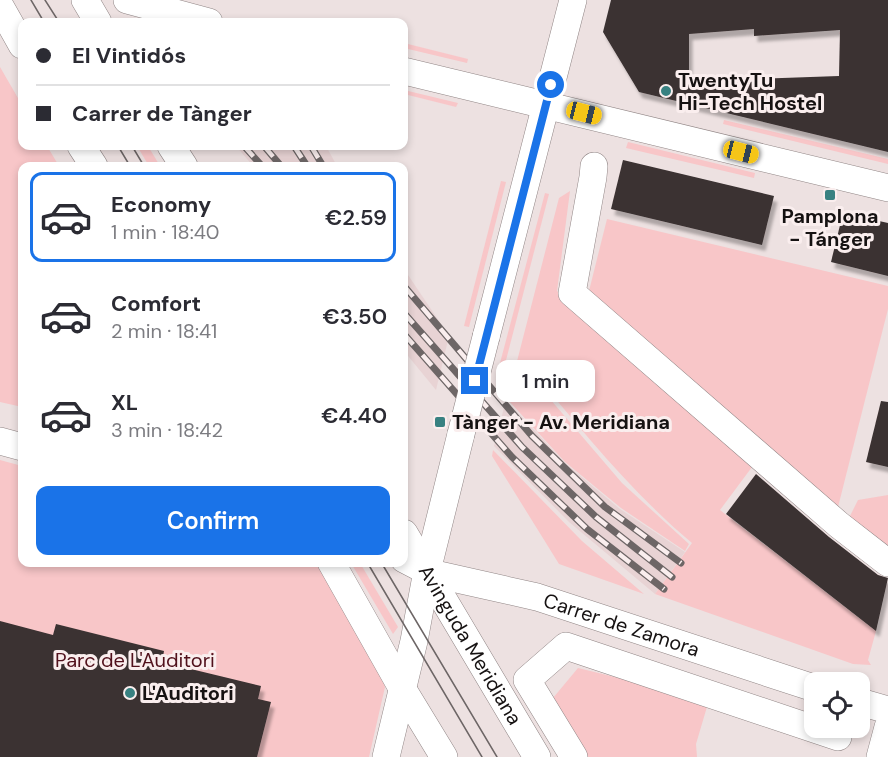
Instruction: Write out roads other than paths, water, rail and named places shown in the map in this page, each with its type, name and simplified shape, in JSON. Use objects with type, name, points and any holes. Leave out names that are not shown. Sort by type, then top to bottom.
[{"type":"street","points":[[85,0],[96,18]]},
{"type":"street","points":[[113,0],[115,18]]},
{"type":"street","points":[[127,0],[194,18]]},
{"type":"street","points":[[386,757],[402,688],[415,565],[461,434],[573,0]]},
{"type":"street","points":[[0,6],[18,38]]},
{"type":"street","points":[[408,71],[888,188]]},
{"type":"street","points":[[594,166],[572,293],[839,525],[888,563]]},
{"type":"street","points":[[0,441],[18,446]]},
{"type":"street","name":"Avinguda Meridiana","points":[[408,544],[415,565],[537,757]]},
{"type":"street","name":"Carrer de Zamora","points":[[415,565],[537,597],[804,685]]},
{"type":"street","points":[[334,567],[444,757]]},
{"type":"street","points":[[574,757],[527,680],[566,646],[804,726]]},
{"type":"street","points":[[870,705],[888,710]]},
{"type":"street","points":[[880,757],[888,727]]},
{"type":"tram line","points":[[31,0],[42,18]]},
{"type":"tram line","points":[[45,0],[56,18]]},
{"type":"tram line","points":[[120,150],[128,162]]},
{"type":"tram line","points":[[134,150],[142,162]]},
{"type":"tram line","points":[[370,567],[482,757]]},
{"type":"tram line","points":[[384,567],[497,757]]},
{"type":"railway","points":[[248,150],[258,162]]},
{"type":"railway","points":[[267,150],[278,162]]},
{"type":"railway","points":[[297,150],[304,162]]},
{"type":"railway","points":[[313,150],[321,162]]},
{"type":"railway","points":[[408,291],[532,436],[605,507],[681,563]]},
{"type":"railway","points":[[408,318],[522,447],[596,517],[672,577]]},
{"type":"railway","points":[[408,339],[512,457],[587,529],[664,589]]},
{"type":"place","name":"TwentyTu Hi-Tech Hostel","points":[[666,91]]},
{"type":"place","name":"Pamplona - Tánger","points":[[830,195]]},
{"type":"place","name":"Tànger - Av. Meridiana","points":[[440,422]]},
{"type":"place","name":"L'Auditori","points":[[130,693]]},
{"type":"park label","name":"Parc de L'Auditori","points":[[135,660]]}]
